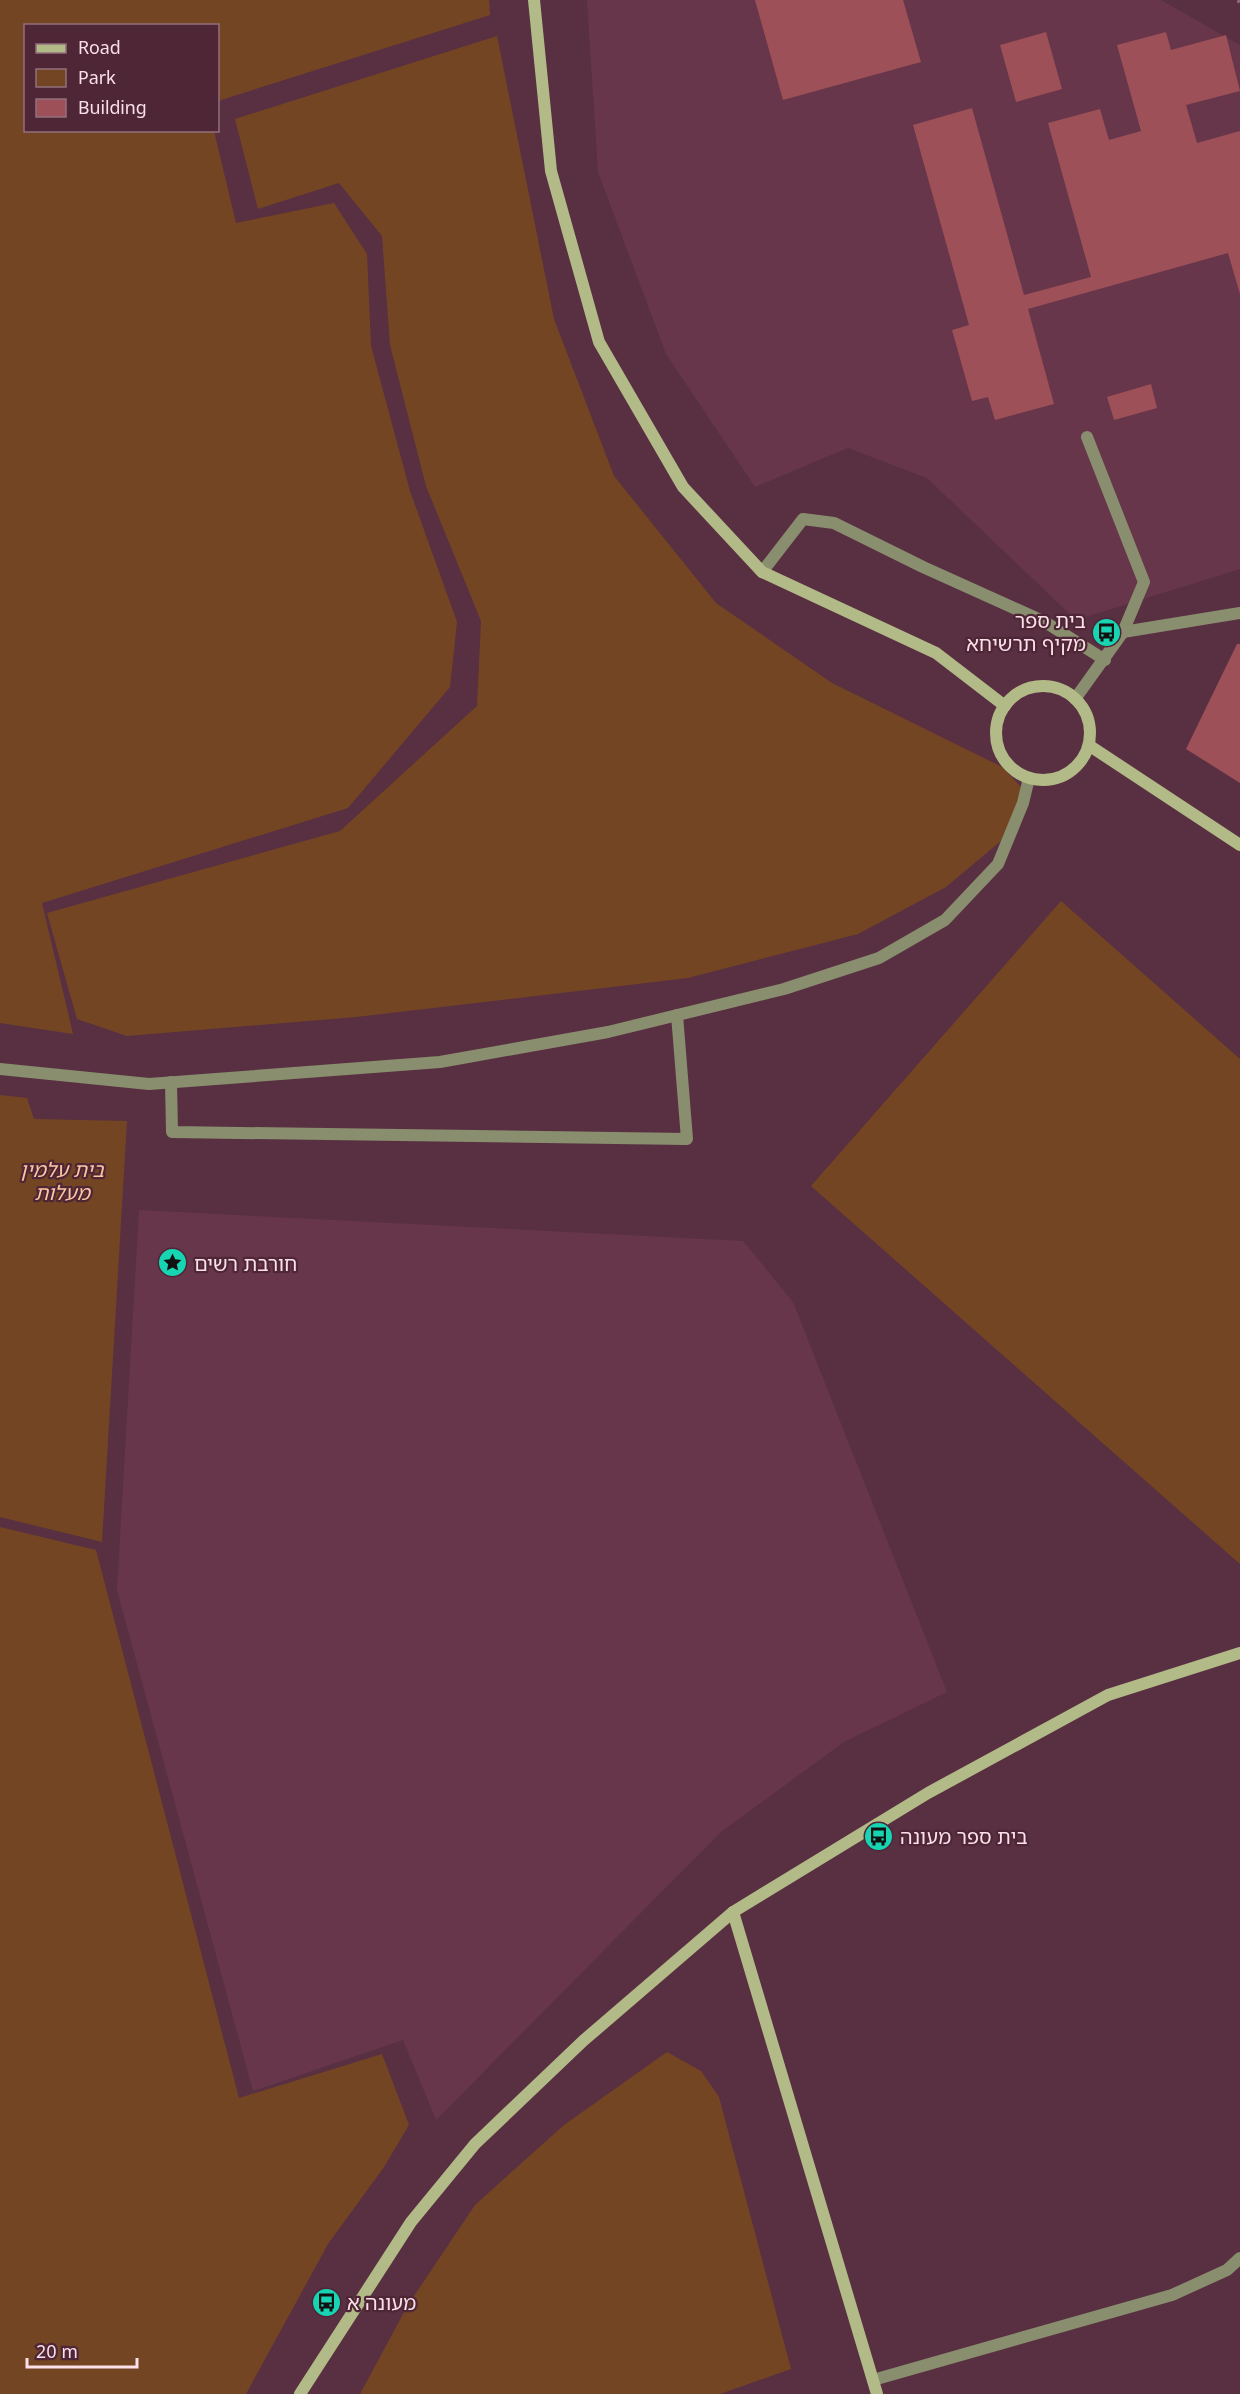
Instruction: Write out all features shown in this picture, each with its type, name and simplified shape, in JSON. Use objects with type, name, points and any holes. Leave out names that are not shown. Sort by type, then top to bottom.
[{"type":"main road","points":[[534,0],[551,171],[599,342],[683,488],[762,572],[936,653],[1005,706]]},
{"type":"main road","points":[[1041,685],[1063,689],[1075,699],[1081,703],[1090,723],[1090,746],[1079,765],[1060,778],[1041,781],[1021,776],[1006,763],[997,744],[997,724],[1005,706],[1019,692],[1041,685]]},
{"type":"main road","points":[[1090,746],[1240,845]]},
{"type":"main road","points":[[300,2394],[411,2223],[475,2144],[583,2041],[733,1912],[928,1793],[1108,1695],[1240,1653]]},
{"type":"main road","points":[[733,1912],[877,2394]]},
{"type":"street","points":[[1075,699],[1123,632],[1144,582],[1087,437]]},
{"type":"street","points":[[762,572],[803,519],[834,523],[923,567],[1045,622],[1105,660]]},
{"type":"street","points":[[1123,632],[1240,613]]},
{"type":"street","points":[[0,1069],[149,1084],[440,1062],[608,1032],[784,989],[879,958],[945,920],[998,864],[1023,803],[1029,778]]},
{"type":"street","points":[[171,1082],[172,1132],[687,1139],[677,1015]]},
{"type":"street","points":[[873,2380],[1172,2295],[1227,2270],[1240,2258]]},
{"type":"shaded area","points":[[587,0],[1161,0],[1240,45],[1240,569],[1076,620],[927,478],[848,448],[755,487],[666,354],[598,172]]},
{"type":"shaded area","points":[[139,1210],[743,1241],[793,1302],[947,1692],[844,1742],[721,1832],[436,2120],[403,2040],[253,2091],[117,1590]]},
{"type":"green space","points":[[0,0],[489,0],[490,15],[219,101],[219,24],[24,24],[24,132],[214,132],[236,223],[334,203],[367,254],[371,346],[410,491],[457,622],[450,687],[348,808],[42,903],[73,1034],[0,1023]]},
{"type":"green space","points":[[497,36],[554,319],[614,476],[716,603],[832,683],[1002,767],[1024,790],[1008,835],[946,887],[858,934],[688,978],[356,1017],[127,1036],[77,1019],[47,913],[340,831],[477,706],[481,621],[426,486],[390,345],[382,236],[339,183],[258,209],[235,119]]},
{"type":"green space","points":[[1061,901],[1240,1059],[1240,1564],[811,1186]]},
{"type":"green space","name":"בית עלמין מעלות","points":[[0,1095],[27,1098],[34,1119],[127,1121],[102,1542],[0,1517]]},
{"type":"green space","points":[[0,1527],[96,1550],[239,2098],[382,2054],[409,2125],[384,2167],[328,2244],[246,2394],[0,2394]]},
{"type":"green space","points":[[667,2052],[701,2071],[719,2097],[791,2369],[720,2394],[360,2394],[408,2305],[475,2205],[564,2125]]},
{"type":"building","points":[[755,0],[903,0],[921,62],[783,100]]},
{"type":"building","points":[[1046,32],[1062,89],[1016,102],[1000,45]]},
{"type":"building","points":[[1166,32],[1171,50],[1226,35],[1240,91],[1186,105],[1197,143],[1240,131],[1240,294],[1228,253],[1028,309],[1054,404],[995,420],[988,397],[972,401],[952,330],[969,325],[913,125],[972,108],[1024,295],[1091,277],[1048,123],[1100,109],[1109,140],[1141,131],[1117,45]]},
{"type":"building","points":[[1151,384],[1157,408],[1114,420],[1107,397]]},
{"type":"building","points":[[1237,644],[1240,644],[1240,783],[1186,749]]},
{"type":"place","name":"בית ספר מקיף תרשיחא","points":[[1107,632]]},
{"type":"place","name":"חורבת רשים","points":[[173,1263]]},
{"type":"place","name":"בית ספר מעונה","points":[[879,1836]]},
{"type":"place","name":"מעונה א","points":[[326,2302]]}]
